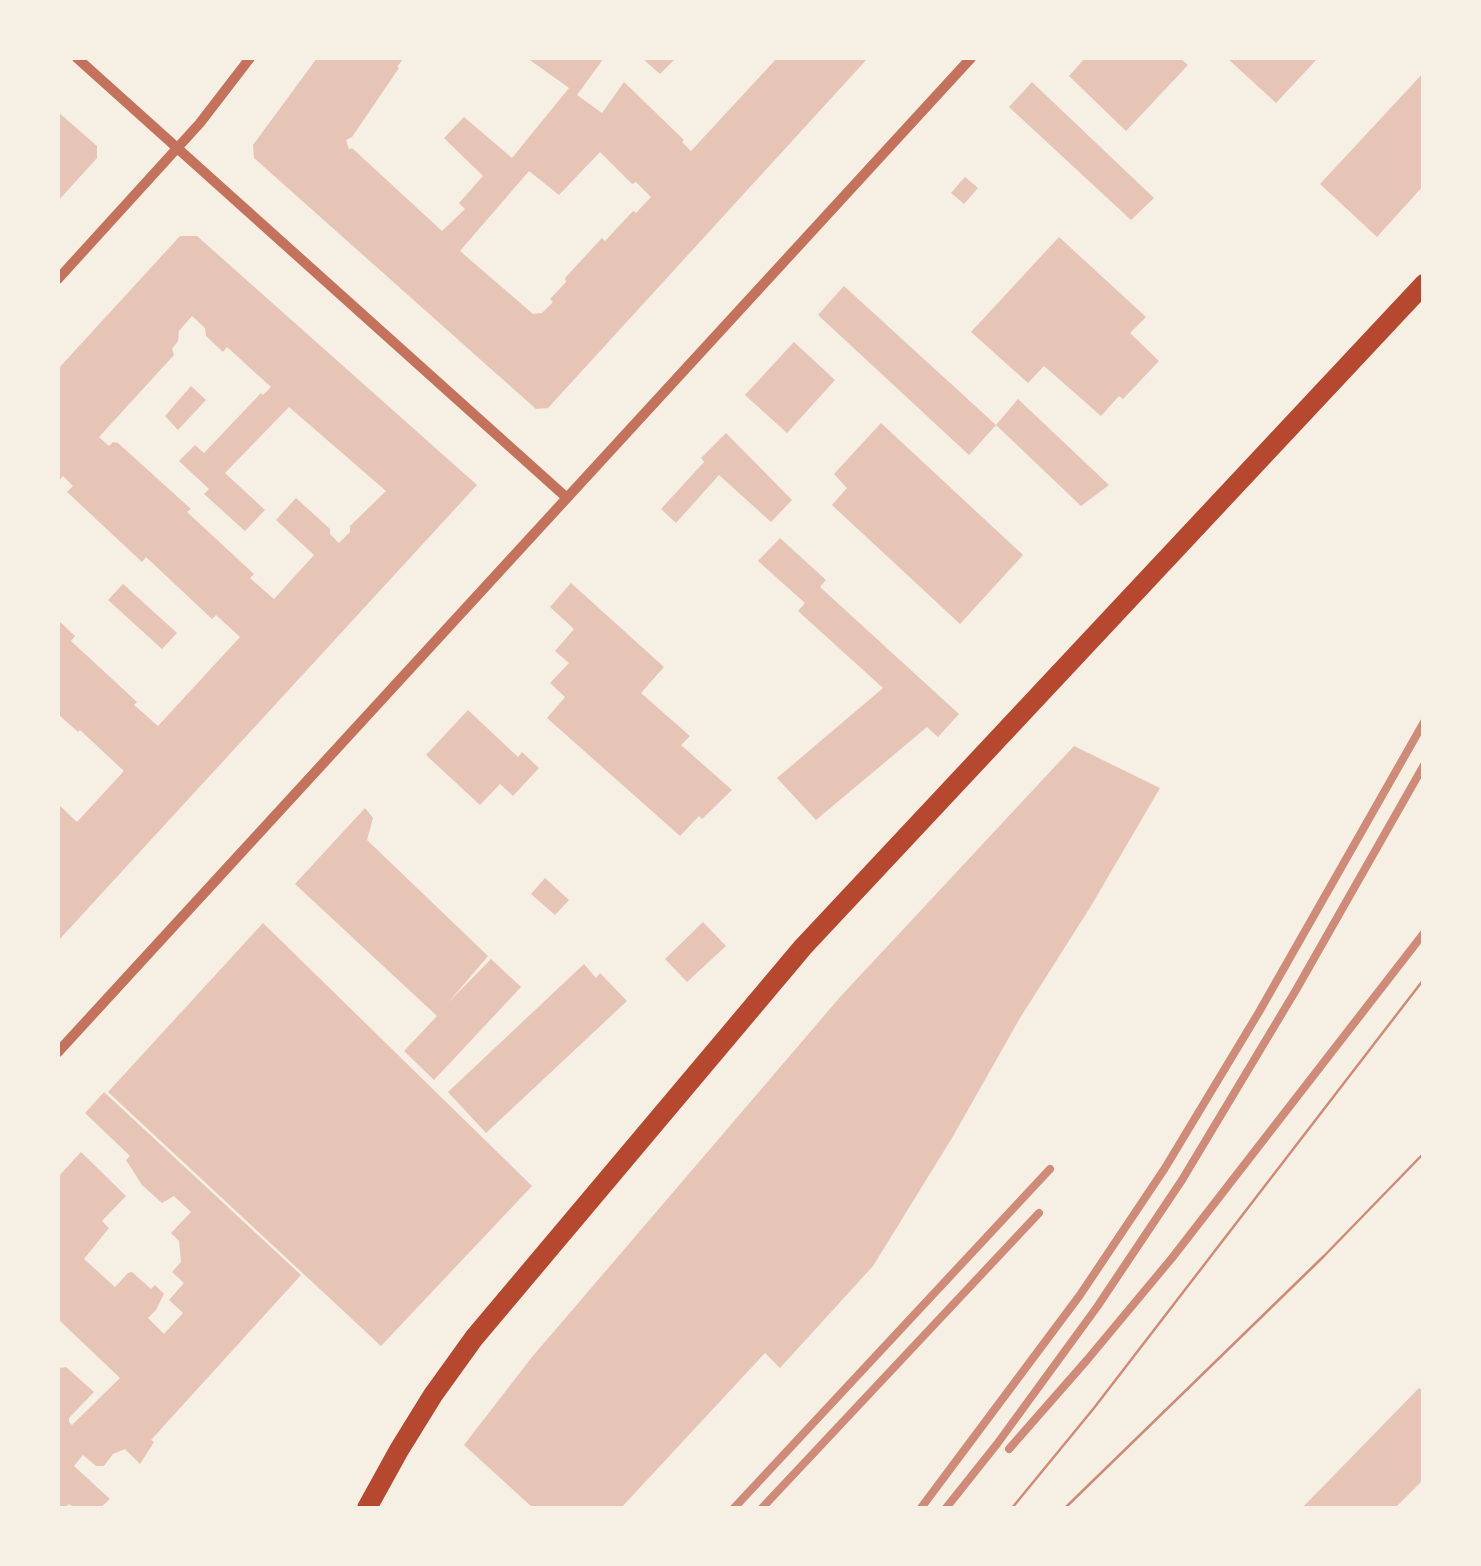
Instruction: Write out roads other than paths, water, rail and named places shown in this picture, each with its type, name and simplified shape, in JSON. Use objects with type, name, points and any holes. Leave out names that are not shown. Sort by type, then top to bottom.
[{"type":"main road","points":[[367,1508],[398,1450],[474,1338],[803,948],[1424,284]]},
{"type":"street","points":[[76,58],[567,498]]},
{"type":"street","points":[[58,279],[178,148],[250,58]]},
{"type":"street","points":[[58,1052],[970,58]]},
{"type":"tram line","points":[[1012,1508],[1094,1408],[1424,979]]},
{"type":"tram line","points":[[1065,1508],[1424,1153]]},
{"type":"railway","points":[[921,1508],[1080,1295],[1165,1168],[1424,722]]},
{"type":"railway","points":[[946,1508],[1097,1307],[1182,1180],[1424,765]]},
{"type":"railway","points":[[1009,1449],[1172,1258],[1424,933]]},
{"type":"railway","points":[[734,1508],[1050,1169]]},
{"type":"railway","points":[[762,1508],[1039,1213]]}]
